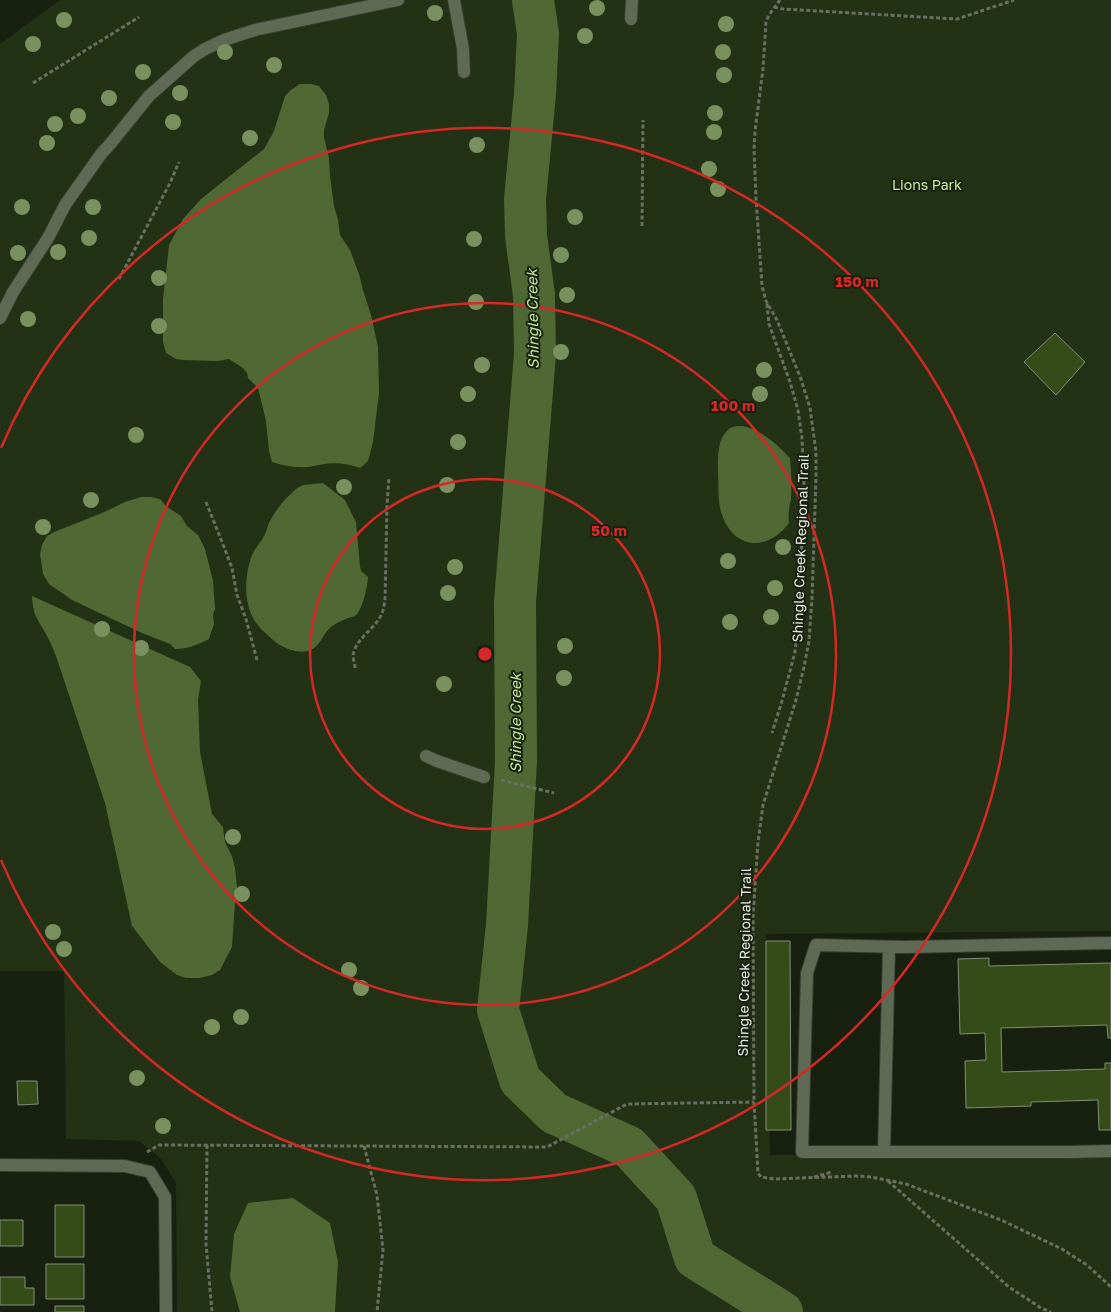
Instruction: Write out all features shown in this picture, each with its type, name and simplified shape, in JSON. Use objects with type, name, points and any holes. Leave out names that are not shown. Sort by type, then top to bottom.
[{"type":"street","points":[[0,318],[48,238],[65,205],[100,154],[149,96],[194,56],[224,40],[255,30],[398,0]]},
{"type":"street","points":[[454,0],[463,49],[464,72]]},
{"type":"street","points":[[631,19],[632,0]]},
{"type":"street","points":[[426,756],[484,777]]},
{"type":"street","points":[[1111,943],[889,947],[816,945],[807,974],[802,1152],[1111,1151]]},
{"type":"street","points":[[884,1152],[889,947]]},
{"type":"street","points":[[0,1165],[125,1166],[150,1172],[166,1196],[166,1312]]},
{"type":"path","name":"Shingle Creek Regional Trail","points":[[780,0],[766,22],[763,69],[755,131],[754,149],[760,260],[762,286],[766,301],[777,320],[790,351],[810,408],[816,452],[816,477],[809,641],[796,700],[763,805],[758,842],[753,916],[754,1102],[758,1173],[761,1177],[774,1179],[856,1176],[906,1184],[1001,1220],[1062,1249],[1087,1265],[1111,1287]]},
{"type":"path","points":[[774,7],[957,19],[1014,0]]},
{"type":"path","points":[[33,83],[139,17]]},
{"type":"path","points":[[642,226],[643,120]]},
{"type":"path","points":[[118,279],[170,183],[179,162]]},
{"type":"path","points":[[766,301],[769,324],[798,410],[802,438],[804,483],[799,611],[794,652],[785,692],[772,733]]},
{"type":"path","points":[[355,668],[353,656],[356,649],[382,613],[385,601],[389,477]]},
{"type":"path","points":[[206,502],[232,568],[237,595],[246,619],[257,660]]},
{"type":"path","points":[[484,777],[554,793]]},
{"type":"path","points":[[125,1166],[159,1145],[548,1147],[627,1104],[754,1102]]},
{"type":"path","points":[[207,1145],[206,1244],[212,1312]]},
{"type":"path","points":[[364,1146],[377,1194],[383,1250],[377,1312]]},
{"type":"path","points":[[887,1181],[1009,1287],[1041,1308],[1051,1312]]},
{"type":"green space","name":"Lions Park","points":[[60,0],[1111,0],[1111,931],[766,934],[770,1155],[1111,1154],[1111,1312],[177,1312],[176,1183],[161,1159],[139,1141],[66,1139],[64,971],[0,971],[0,44]]},
{"type":"shaded area","points":[[300,84],[319,86],[326,95],[329,104],[324,137],[329,158],[334,206],[340,235],[350,250],[359,274],[378,347],[379,393],[373,442],[368,461],[360,468],[347,464],[333,463],[294,467],[272,462],[266,421],[258,388],[248,378],[243,368],[229,359],[218,361],[176,359],[166,353],[163,342],[163,299],[169,245],[183,219],[201,199],[264,149],[274,131],[285,96]]},
{"type":"shaded area","points":[[736,426],[743,426],[757,431],[769,439],[790,458],[791,499],[789,523],[781,532],[763,542],[745,541],[736,536],[729,529],[720,507],[718,462],[721,440],[728,430]]},
{"type":"shaded area","points":[[323,483],[345,500],[356,522],[360,566],[361,571],[368,577],[367,586],[358,614],[331,627],[316,647],[304,652],[294,651],[281,646],[273,640],[260,628],[252,617],[246,591],[247,572],[253,552],[265,535],[274,515],[286,499],[294,490],[303,485]]},
{"type":"shaded area","points":[[141,497],[160,499],[166,506],[181,516],[187,526],[198,535],[205,549],[213,581],[214,624],[209,639],[192,646],[175,649],[170,644],[72,600],[49,584],[43,574],[40,554],[47,536],[125,502]]},
{"type":"shaded area","points":[[32,596],[190,667],[201,681],[198,700],[200,752],[212,814],[223,827],[225,842],[232,856],[235,868],[237,887],[232,947],[220,970],[212,975],[200,978],[186,978],[177,975],[160,962],[132,926],[105,803],[57,659],[35,613]]},
{"type":"shaded area","points":[[293,1198],[330,1223],[338,1262],[335,1312],[240,1312],[230,1277],[234,1234],[248,1203]]},
{"type":"building","points":[[1055,333],[1085,362],[1056,395],[1024,362]]},
{"type":"building","points":[[766,941],[790,941],[791,1130],[766,1130]]},
{"type":"building","points":[[989,958],[989,966],[1111,963],[1111,1038],[1108,1038],[1107,1025],[1001,1028],[1002,1072],[1105,1069],[1105,1063],[1111,1063],[1111,1130],[1099,1130],[1098,1100],[1031,1102],[1031,1106],[966,1108],[965,1061],[986,1060],[985,1033],[960,1034],[958,959]]},
{"type":"building","points":[[17,1081],[37,1081],[38,1104],[18,1105]]},
{"type":"building","points":[[55,1205],[84,1205],[84,1257],[55,1257]]},
{"type":"building","points":[[0,1220],[23,1220],[23,1246],[0,1246]]},
{"type":"building","points":[[46,1264],[84,1264],[84,1299],[46,1299]]},
{"type":"building","points":[[0,1277],[25,1277],[25,1288],[34,1288],[34,1305],[0,1305]]},
{"type":"building","points":[[55,1306],[84,1306],[84,1312],[55,1312]]},
{"type":"waterway","name":"Shingle Creek","points":[[533,0],[538,34],[535,94],[525,199],[526,236],[534,295],[535,354],[515,602],[516,761],[507,925],[498,1010],[520,1080],[554,1113],[629,1147],[676,1198],[695,1258],[782,1312]]}]
